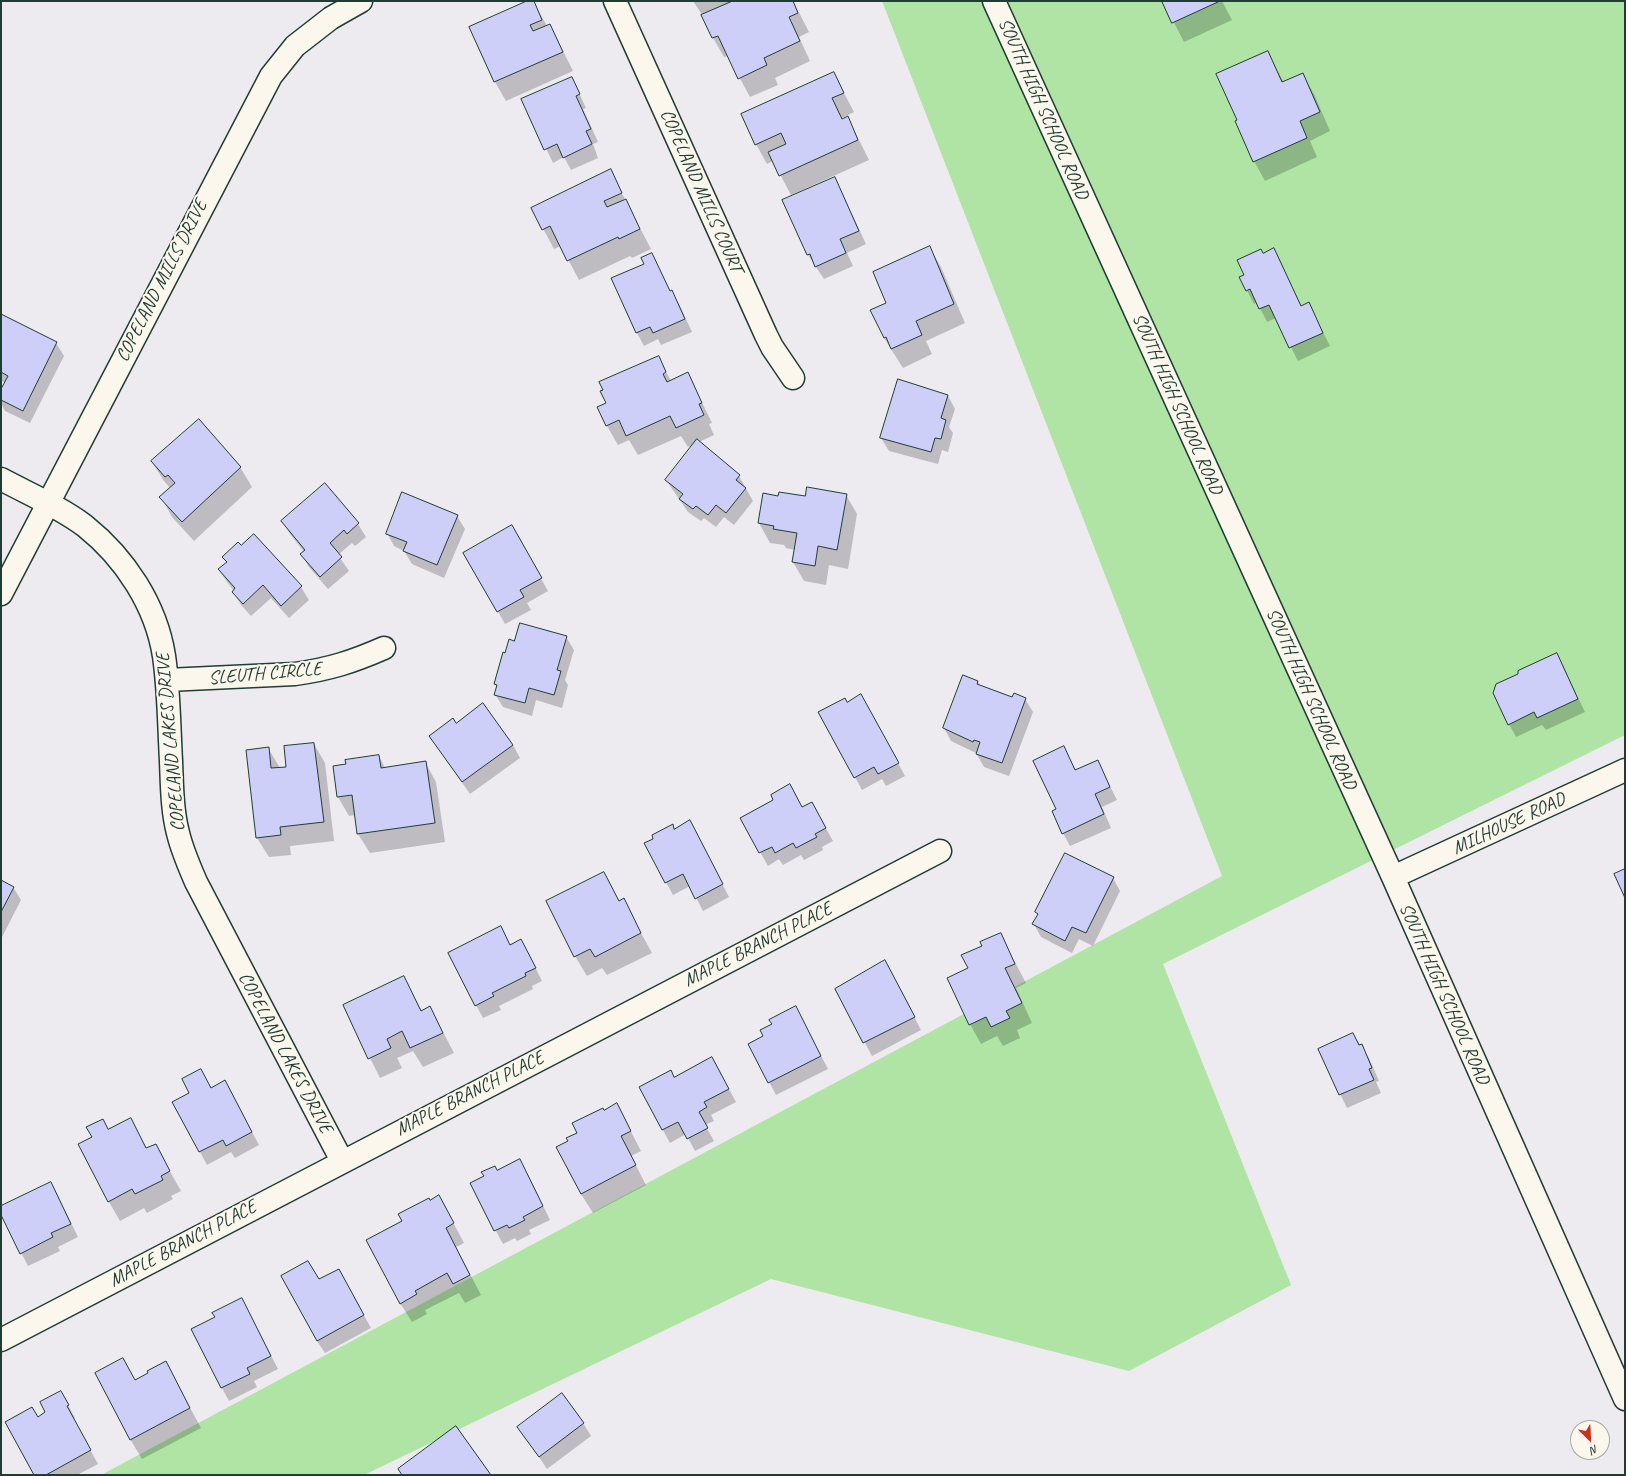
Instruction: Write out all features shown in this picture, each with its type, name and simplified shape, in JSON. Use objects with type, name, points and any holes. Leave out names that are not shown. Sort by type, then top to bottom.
[{"type":"street","name":"COPELAND MILLS DRIVE","points":[[1,594],[270,76],[296,46],[331,18],[361,1]]},
{"type":"street","name":"COPELAND MILLS COURT","points":[[615,1],[766,335],[792,378]]},
{"type":"street","name":"SOUTH HIGH SCHOOL ROAD","points":[[994,1],[1393,877],[1625,1399]]},
{"type":"street","name":"COPELAND LAKES DRIVE","points":[[1,479],[61,510],[94,533],[115,554],[131,575],[145,600],[156,625],[164,655],[167,680],[173,807],[185,856],[196,882],[342,1161]]},
{"type":"street","name":"SLEUTH CIRCLE","points":[[167,680],[313,672],[350,663],[384,648]]},
{"type":"street","name":"MILHOUSE ROAD","points":[[1393,877],[1625,770]]},
{"type":"street","name":"MAPLE BRANCH PLACE","points":[[1,1340],[342,1161],[940,851]]},
{"type":"green space","points":[[882,1],[1625,1],[1625,735],[1163,964],[1291,1285],[1129,1371],[771,1279],[364,1475],[101,1475],[1222,876]]},
{"type":"building","points":[[527,1],[534,1],[542,20],[530,25],[533,31],[550,24],[563,52],[494,82],[469,27]]},
{"type":"building","points":[[733,1],[793,1],[798,13],[789,17],[800,41],[764,58],[767,65],[738,79],[718,36],[712,38],[701,15]]},
{"type":"building","points":[[1162,1],[1220,1],[1172,23]]},
{"type":"building","points":[[1268,51],[1282,82],[1303,73],[1320,112],[1300,121],[1307,138],[1253,162],[1235,121],[1237,120],[1216,74]]},
{"type":"building","points":[[834,72],[844,93],[832,98],[842,119],[848,116],[858,140],[779,176],[768,152],[786,144],[781,133],[755,145],[741,114]]},
{"type":"building","points":[[572,77],[580,94],[576,96],[591,129],[586,131],[592,144],[563,158],[557,144],[544,150],[521,99]]},
{"type":"building","points":[[611,169],[622,193],[604,201],[607,207],[626,199],[640,229],[619,239],[618,237],[567,261],[550,226],[542,230],[531,208]]},
{"type":"building","points":[[835,177],[859,231],[840,239],[846,253],[815,267],[810,254],[807,255],[782,200]]},
{"type":"building","points":[[930,246],[954,304],[916,321],[922,335],[891,349],[886,337],[884,338],[870,310],[886,303],[873,272]]},
{"type":"building","points":[[1274,248],[1301,306],[1309,302],[1323,333],[1289,348],[1269,305],[1259,309],[1250,289],[1246,291],[1239,277],[1244,275],[1237,260],[1261,249],[1263,253]]},
{"type":"building","points":[[652,253],[670,291],[672,290],[685,319],[653,333],[650,327],[636,333],[611,278],[644,264],[641,258]]},
{"type":"building","points":[[1,314],[57,342],[23,411],[1,400],[1,389],[8,376],[1,372]]},
{"type":"building","points":[[659,356],[666,372],[663,374],[667,382],[688,372],[702,403],[699,404],[704,415],[676,428],[670,416],[626,436],[619,420],[606,426],[597,407],[606,403],[600,391],[603,390],[599,382]]},
{"type":"building","points":[[898,379],[948,395],[941,418],[946,420],[941,439],[935,438],[931,452],[880,438]]},
{"type":"building","points":[[199,419],[241,467],[182,522],[159,497],[175,483],[168,475],[165,477],[151,461]]},
{"type":"building","points":[[697,439],[740,475],[736,480],[746,488],[726,513],[716,505],[708,515],[696,506],[693,509],[679,499],[683,494],[665,480]]},
{"type":"building","points":[[325,483],[359,523],[347,534],[344,530],[330,543],[342,557],[320,577],[300,554],[305,550],[281,521]]},
{"type":"building","points":[[807,487],[847,494],[837,550],[818,546],[815,566],[792,562],[797,533],[773,529],[774,526],[758,523],[763,493],[778,496],[779,492],[805,496]]},
{"type":"building","points":[[402,492],[458,515],[437,565],[403,551],[407,542],[386,534]]},
{"type":"building","points":[[512,525],[542,578],[520,590],[524,597],[497,612],[463,553]]},
{"type":"building","points":[[254,534],[302,586],[281,606],[263,585],[243,604],[232,592],[235,588],[218,569],[227,562],[222,557],[238,542],[241,545]]},
{"type":"building","points":[[520,623],[567,636],[557,670],[561,671],[554,695],[529,688],[525,703],[494,695],[497,685],[494,684],[503,652],[505,653],[509,639],[514,641]]},
{"type":"building","points":[[1557,653],[1578,699],[1537,718],[1534,712],[1508,725],[1493,693],[1496,684],[1518,674],[1518,671]]},
{"type":"building","points":[[963,675],[978,681],[977,684],[1012,697],[1014,693],[1026,698],[1002,763],[976,754],[980,742],[974,740],[973,742],[943,728]]},
{"type":"building","points":[[861,694],[899,763],[878,774],[874,767],[854,778],[818,712],[845,698],[847,702]]},
{"type":"building","points":[[483,703],[513,745],[462,782],[429,736],[453,718],[456,723]]},
{"type":"building","points":[[314,743],[324,822],[280,827],[281,835],[256,838],[246,750],[269,747],[271,768],[286,767],[284,746]]},
{"type":"building","points":[[1064,746],[1075,770],[1098,760],[1110,787],[1095,794],[1104,814],[1062,834],[1052,811],[1056,809],[1033,761]]},
{"type":"building","points":[[379,755],[381,768],[426,761],[435,823],[357,834],[352,795],[337,797],[333,766],[346,764],[345,760]]},
{"type":"building","points":[[790,784],[802,807],[812,802],[826,828],[815,834],[817,837],[796,848],[793,843],[775,853],[772,847],[759,853],[740,818],[773,800],[771,795]]},
{"type":"building","points":[[690,820],[723,884],[695,899],[683,874],[665,883],[644,843],[653,839],[652,835],[673,824],[674,829]]},
{"type":"building","points":[[1065,853],[1114,877],[1086,933],[1072,927],[1065,941],[1032,924],[1038,914],[1035,912]]},
{"type":"building","points":[[1625,869],[1625,898],[1614,874]]},
{"type":"building","points":[[604,872],[619,901],[624,898],[641,933],[595,957],[590,949],[574,957],[546,901]]},
{"type":"building","points":[[1,880],[14,887],[1,912]]},
{"type":"building","points":[[501,926],[510,945],[521,939],[536,968],[525,973],[526,976],[492,993],[494,996],[475,1006],[448,953]]},
{"type":"building","points":[[1001,933],[1015,964],[1005,968],[1022,1003],[1006,1011],[1010,1018],[991,1027],[986,1017],[969,1025],[947,978],[968,968],[961,955],[982,946],[980,942]]},
{"type":"building","points":[[885,960],[915,1017],[863,1043],[835,989]]},
{"type":"building","points":[[404,976],[421,1011],[430,1006],[443,1033],[410,1048],[402,1031],[387,1039],[391,1048],[368,1059],[343,1005]]},
{"type":"building","points":[[796,1006],[821,1056],[768,1083],[748,1044],[763,1036],[760,1030],[772,1024],[769,1020]]},
{"type":"building","points":[[1353,1033],[1359,1045],[1362,1044],[1372,1068],[1369,1069],[1374,1080],[1339,1095],[1318,1049]]},
{"type":"building","points":[[712,1057],[729,1089],[704,1102],[707,1107],[699,1112],[708,1128],[687,1139],[678,1122],[662,1130],[639,1087],[671,1070],[674,1077]]},
{"type":"building","points":[[201,1069],[211,1088],[225,1080],[252,1132],[226,1146],[223,1140],[199,1152],[172,1102],[189,1093],[182,1079]]},
{"type":"building","points":[[617,1103],[631,1131],[621,1136],[636,1165],[581,1194],[556,1147],[568,1141],[566,1138],[577,1133],[572,1123]]},
{"type":"building","points":[[131,1118],[146,1148],[156,1144],[170,1171],[161,1176],[163,1180],[135,1194],[132,1189],[108,1202],[78,1144],[92,1137],[86,1127],[103,1119],[108,1129]]},
{"type":"building","points":[[520,1159],[543,1206],[523,1217],[525,1220],[509,1228],[507,1225],[494,1231],[470,1183],[484,1176],[481,1172],[495,1166],[497,1170]]},
{"type":"building","points":[[51,1182],[71,1224],[51,1233],[53,1237],[20,1254],[1,1215],[1,1206]]},
{"type":"building","points":[[439,1195],[454,1223],[446,1228],[470,1275],[453,1284],[447,1273],[415,1291],[417,1294],[400,1304],[366,1240],[402,1221],[398,1214],[429,1198],[430,1200]]},
{"type":"building","points":[[308,1261],[319,1279],[339,1269],[364,1315],[317,1341],[281,1276]]},
{"type":"building","points":[[242,1298],[271,1356],[247,1368],[250,1374],[221,1388],[191,1329],[215,1317],[212,1313]]},
{"type":"building","points":[[123,1358],[135,1380],[148,1373],[147,1371],[166,1361],[190,1408],[130,1440],[95,1373]]},
{"type":"building","points":[[61,1391],[69,1405],[67,1406],[91,1450],[46,1475],[34,1475],[5,1422],[32,1407],[38,1417],[45,1412],[40,1402]]},
{"type":"building","points":[[562,1393],[584,1423],[539,1457],[517,1427]]},
{"type":"building","points":[[456,1426],[491,1475],[402,1475],[398,1469]]}]
